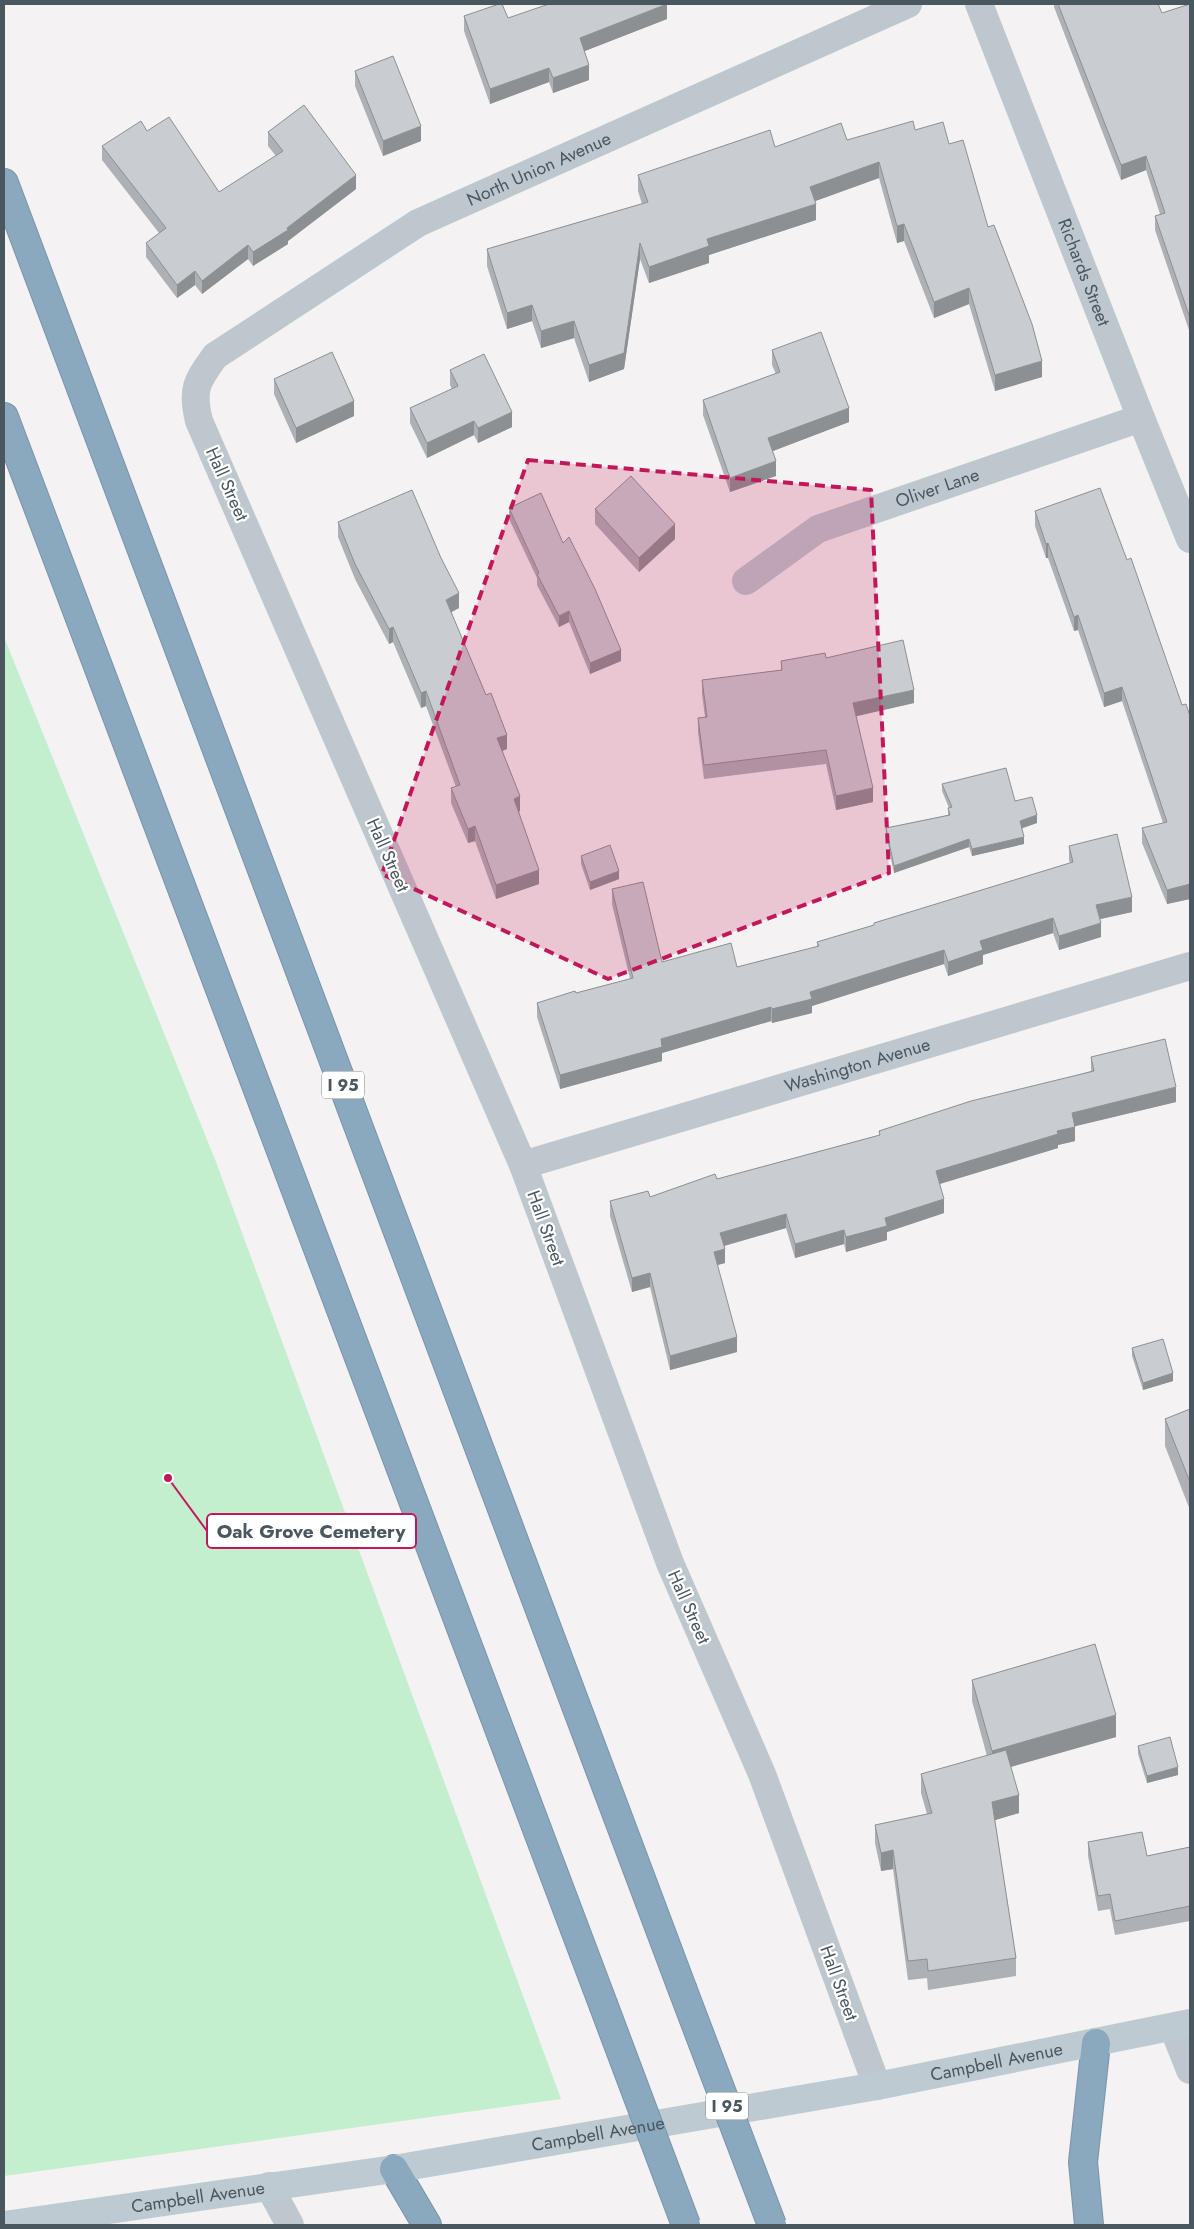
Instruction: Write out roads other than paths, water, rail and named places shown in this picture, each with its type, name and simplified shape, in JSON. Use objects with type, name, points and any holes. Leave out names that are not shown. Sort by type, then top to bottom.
[{"type":"highway","name":"I 95","points":[[4,182],[772,2225]]},
{"type":"highway","points":[[4,417],[686,2225]]},
{"type":"highway","points":[[1089,2225],[1083,2162],[1096,2043]]},
{"type":"highway","points":[[394,2170],[427,2225]]},
{"type":"main road","name":"Campbell Avenue","points":[[4,2225],[269,2186],[394,2170],[877,2086],[1182,2025]]},
{"type":"street","name":"North Union Avenue","points":[[197,380],[215,356],[418,222],[908,4]]},
{"type":"street","name":"Richards Street","points":[[979,4],[1190,539]]},
{"type":"street","name":"Hall Street","points":[[197,380],[195,398],[199,421],[523,1165],[670,1562],[762,1774],[877,2086]]},
{"type":"street","name":"Oliver Lane","points":[[746,580],[818,529],[1141,418]]},
{"type":"street","name":"Washington Avenue","points":[[523,1165],[1190,966]]},
{"type":"street","points":[[1182,2025],[1190,2070]]},
{"type":"street","points":[[269,2186],[290,2225]]},
{"type":"place","name":"Oak Grove Cemetery","points":[[168,1478]]}]
